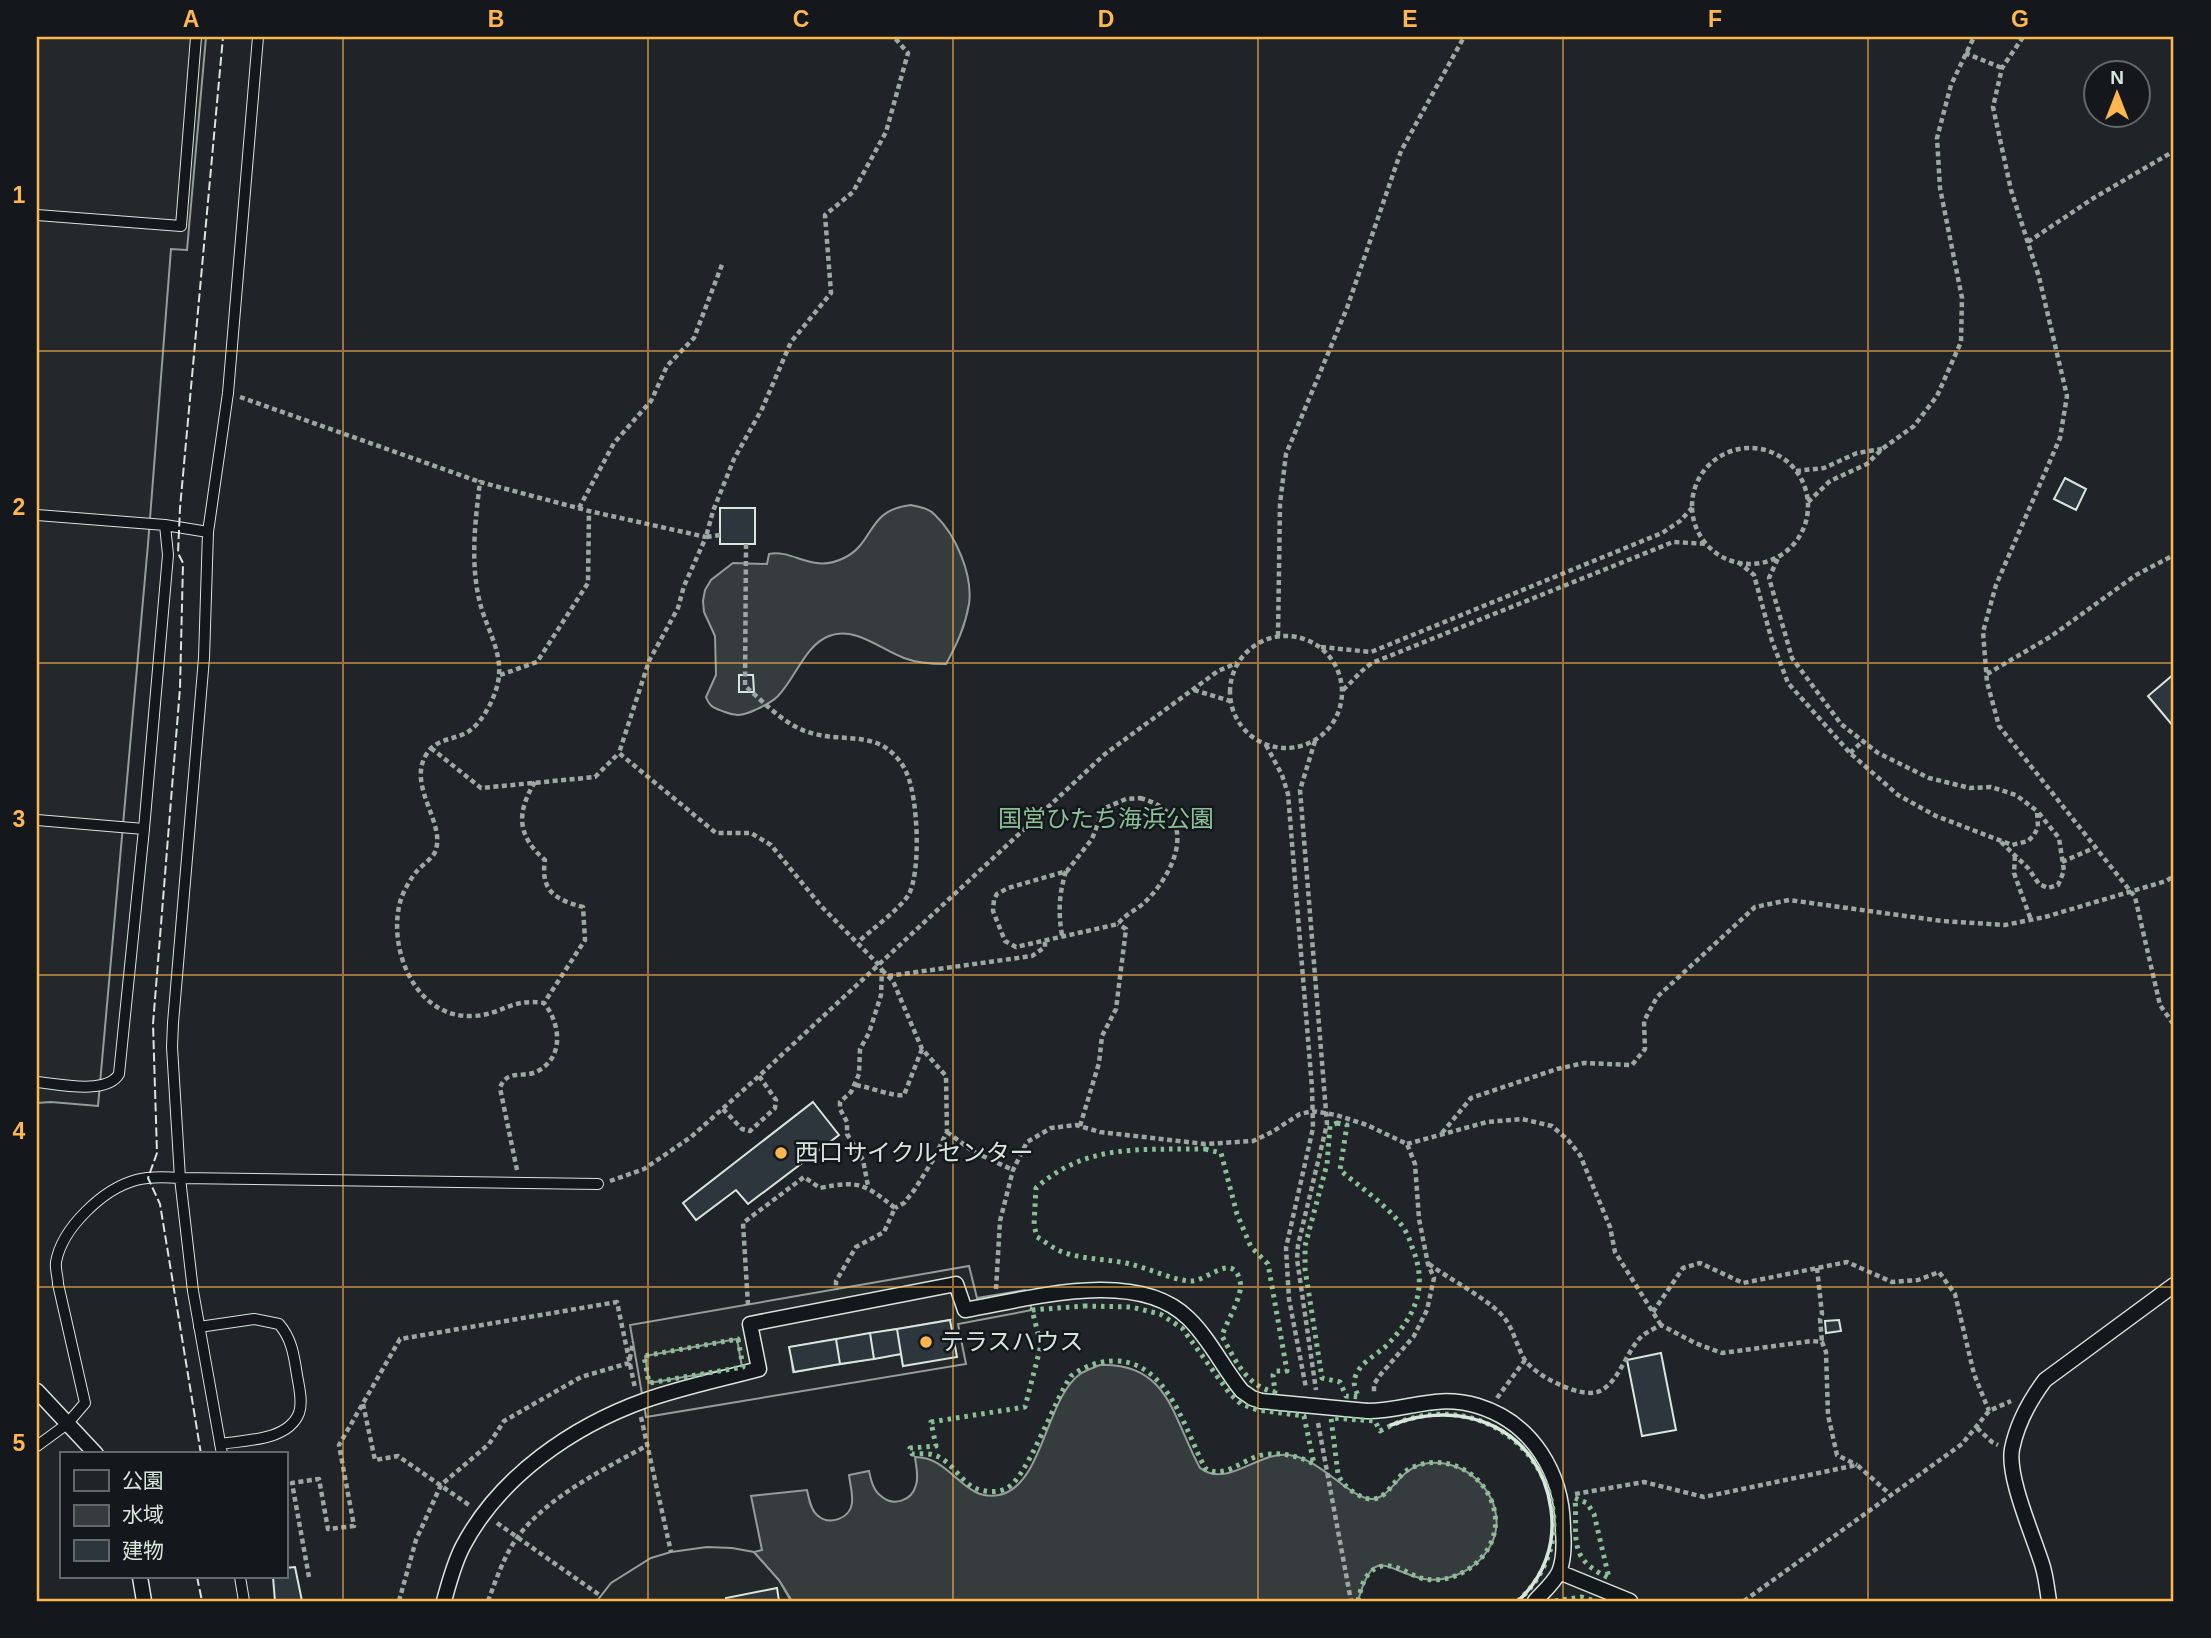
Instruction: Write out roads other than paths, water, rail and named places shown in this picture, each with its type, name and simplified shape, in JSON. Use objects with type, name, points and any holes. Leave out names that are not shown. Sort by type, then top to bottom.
[{"type":"street","points":[[444,1601],[462,1546],[503,1489],[534,1462],[583,1428],[643,1401],[760,1370],[750,1324],[956,1284],[965,1310],[1098,1291],[1128,1292],[1159,1299],[1189,1318],[1242,1391],[1261,1401],[1373,1411],[1448,1399],[1479,1406],[1502,1416],[1526,1434],[1543,1454],[1554,1474],[1560,1497],[1564,1544],[1559,1572],[1535,1601]]},
{"type":"street","points":[[2049,1601],[2043,1568],[2012,1468],[2012,1450],[2030,1400],[2045,1380],[2174,1285]]},
{"type":"street","points":[[37,1391],[94,1452]]},
{"type":"street","points":[[1559,1572],[1630,1601]]},
{"type":"street","points":[[139,1578],[144,1601]]},
{"type":"lane","points":[[37,215],[181,226],[196,37]]},
{"type":"lane","points":[[200,1327],[254,1319],[279,1324],[290,1340],[300,1401],[299,1412],[287,1429],[221,1449],[200,1327],[180,1178],[172,1048],[204,658],[208,532],[228,393],[258,37]]},
{"type":"lane","points":[[37,515],[165,525],[208,532]]},
{"type":"lane","points":[[37,1082],[100,1087],[111,1084],[119,1074],[168,555],[165,525]]},
{"type":"lane","points":[[37,820],[144,829]]},
{"type":"lane","points":[[37,1446],[67,1424],[85,1403],[58,1284],[56,1264],[65,1238],[94,1203],[120,1186],[138,1180],[180,1178],[520,1185],[598,1184]]},
{"type":"lane","points":[[240,1578],[244,1601]]},
{"type":"water","points":[[911,505],[930,511],[943,523],[966,568],[969,604],[957,642],[946,664],[909,660],[858,636],[839,634],[821,640],[813,647],[784,689],[767,704],[737,715],[711,706],[706,697],[716,675],[715,636],[704,612],[703,601],[711,580],[733,563],[767,564],[769,554],[778,553],[822,563],[844,558],[862,544],[886,513]]},
{"type":"water","points":[[1100,1365],[1123,1367],[1141,1373],[1155,1383],[1175,1413],[1200,1468],[1211,1473],[1232,1472],[1266,1458],[1289,1455],[1312,1463],[1354,1493],[1372,1499],[1384,1494],[1414,1467],[1440,1463],[1457,1467],[1472,1475],[1484,1487],[1492,1501],[1496,1517],[1495,1533],[1488,1550],[1476,1564],[1460,1574],[1442,1579],[1424,1579],[1391,1567],[1376,1567],[1364,1583],[1358,1601],[792,1601],[779,1580],[754,1552],[762,1550],[751,1496],[807,1490],[811,1507],[817,1515],[827,1520],[838,1519],[847,1513],[852,1503],[849,1475],[869,1471],[878,1494],[891,1501],[902,1501],[911,1495],[916,1485],[915,1457],[939,1464],[975,1492],[999,1495],[1014,1488],[1035,1460],[1068,1386],[1080,1374]]},
{"type":"place","name":"西口サイクルセンター","points":[[781,1153]]},
{"type":"place","name":"テラスハウス","points":[[926,1342]]},
{"type":"park label","name":"国営ひたち海浜公園","points":[[1106,819]]}]
